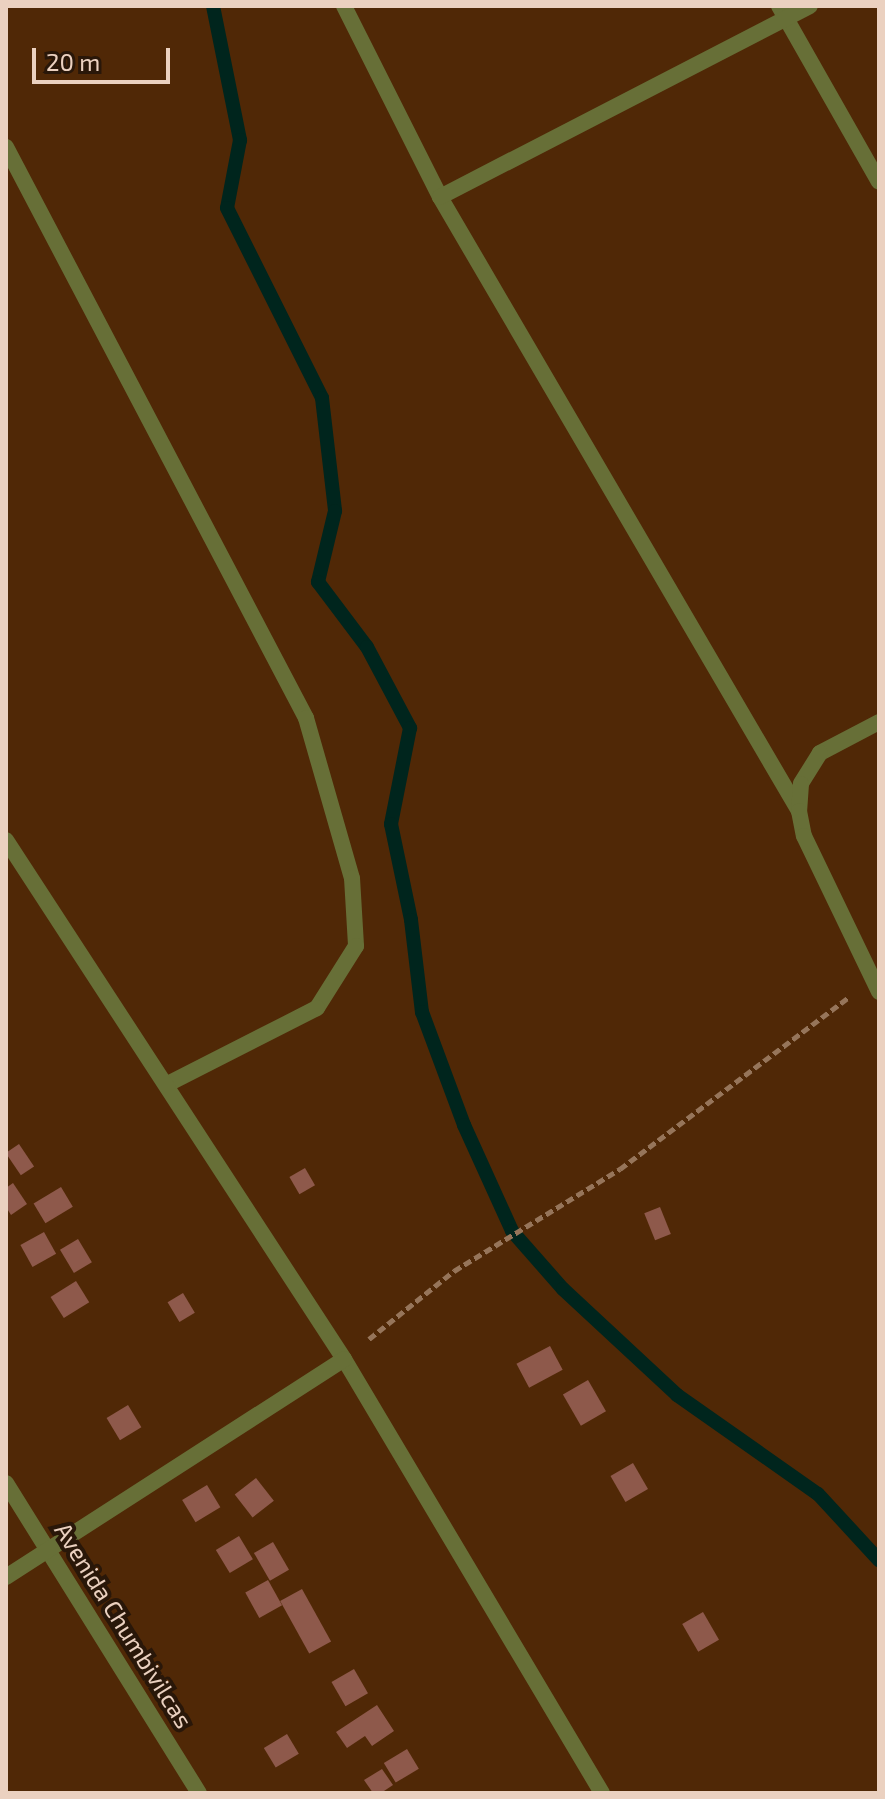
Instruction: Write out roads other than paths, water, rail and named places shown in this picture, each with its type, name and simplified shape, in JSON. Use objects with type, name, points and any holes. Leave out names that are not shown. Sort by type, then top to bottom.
[{"type":"street","points":[[344,6],[440,197],[799,811]]},
{"type":"street","points":[[440,197],[783,12],[810,6]]},
{"type":"street","points":[[783,12],[879,182]]},
{"type":"street","points":[[6,147],[306,718],[352,878],[356,946],[317,1008],[166,1085]]},
{"type":"street","points":[[876,986],[804,836],[799,811],[801,784],[820,753],[879,722]]},
{"type":"street","points":[[6,840],[344,1359],[602,1793]]},
{"type":"street","points":[[6,1577],[344,1359]]},
{"type":"street","name":"Avenida Chumbivilcas","points":[[6,1483],[50,1548],[199,1793]]},
{"type":"waterway","points":[[213,6],[240,140],[227,208],[322,398],[335,511],[318,582],[367,647],[410,728],[391,824],[411,920],[422,1012],[464,1125],[512,1231],[563,1289],[677,1395],[818,1494],[879,1560]]}]
